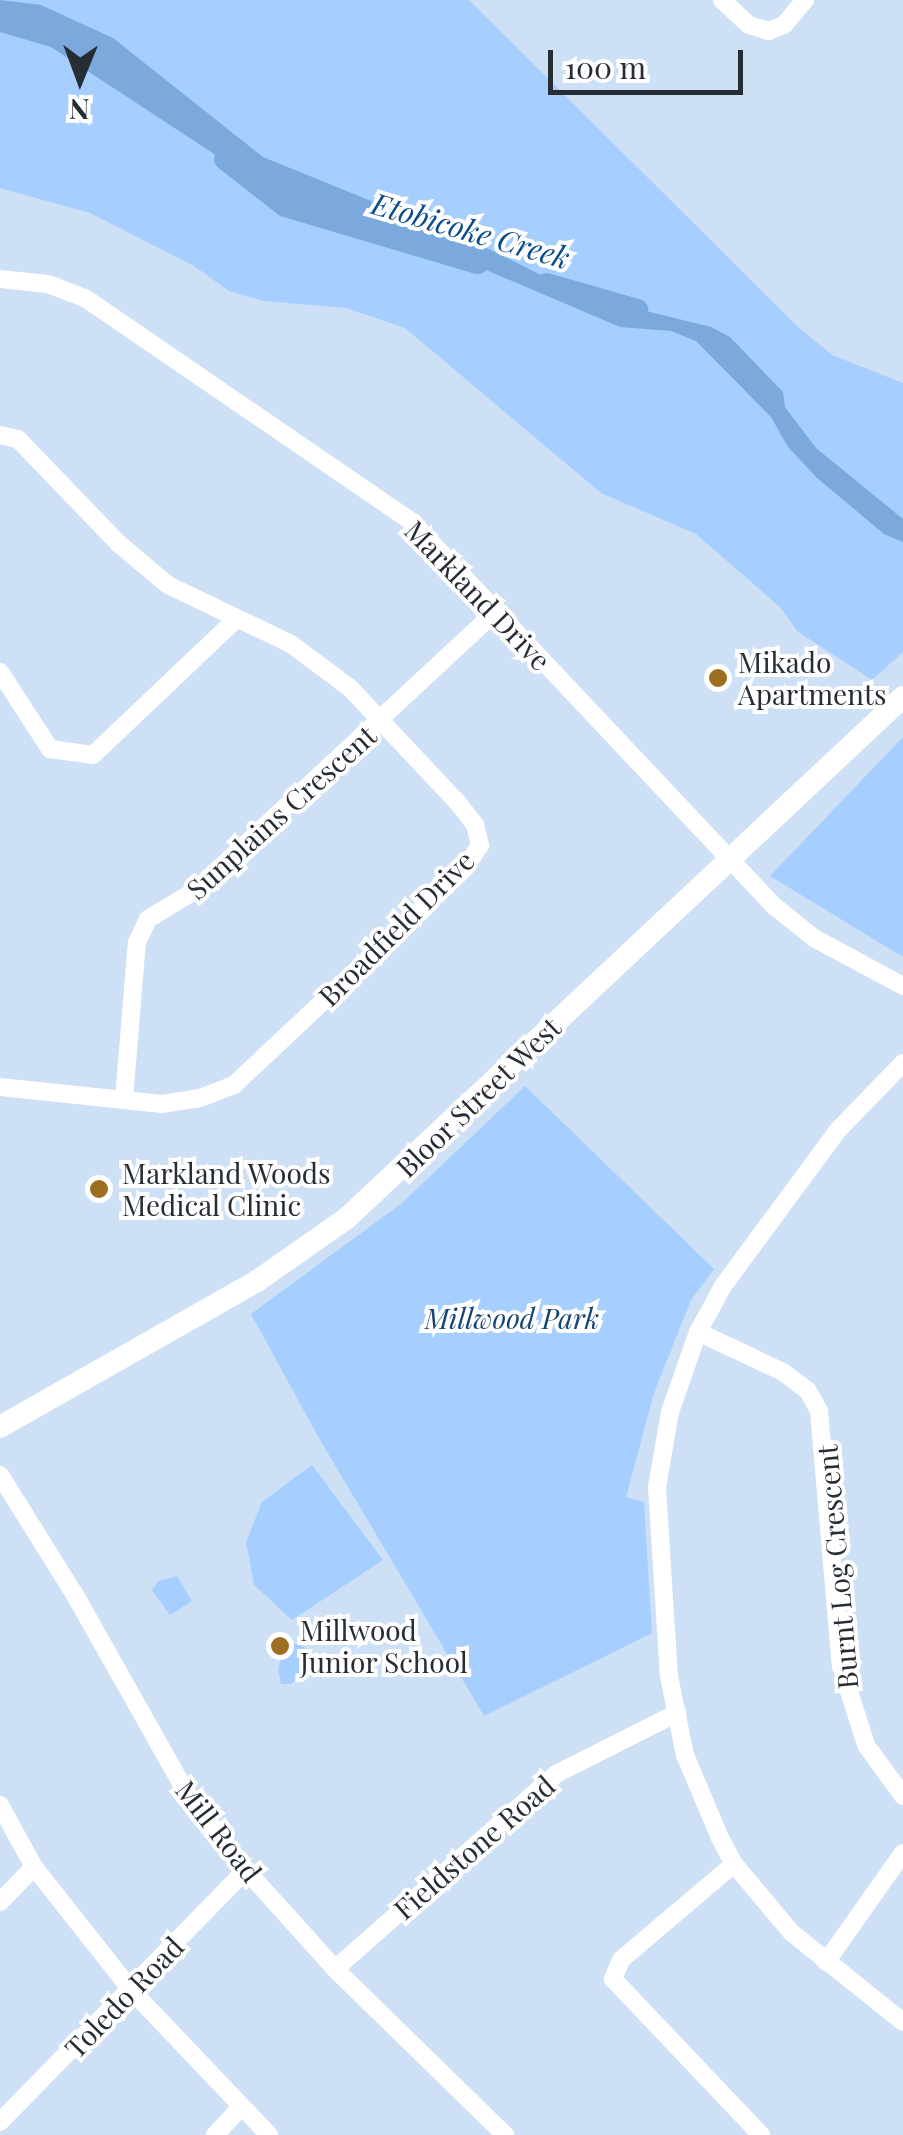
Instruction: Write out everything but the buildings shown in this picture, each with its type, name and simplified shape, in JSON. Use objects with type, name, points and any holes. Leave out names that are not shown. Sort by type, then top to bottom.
[{"type":"main road","name":"Bloor Street West","points":[[0,1428],[258,1281],[346,1218],[903,697]]},
{"type":"street","points":[[722,0],[758,30],[774,30],[805,0]]},
{"type":"street","name":"Markland Drive","points":[[0,278],[66,289],[188,365],[411,521],[730,860],[801,930],[903,986]]},
{"type":"street","name":"Broadfield Drive","points":[[0,436],[18,439],[118,542],[168,585],[234,621],[291,644],[326,667],[382,721],[475,825],[480,845],[474,858],[234,1085],[184,1101],[0,1087]]},
{"type":"street","name":"Sunplains Crescent","points":[[124,1099],[140,930],[148,919],[196,890],[497,610]]},
{"type":"street","points":[[0,672],[50,749],[93,754],[234,621]]},
{"type":"street","points":[[903,1063],[838,1130],[723,1286],[698,1332],[670,1412],[658,1488],[668,1676],[685,1755],[734,1864],[792,1934],[903,2022]]},
{"type":"street","name":"Burnt Log Crescent","points":[[698,1332],[783,1372],[808,1391],[818,1411],[841,1666],[866,1745],[903,1796]]},
{"type":"street","name":"Mill Road","points":[[0,1475],[75,1595],[186,1794],[246,1870],[335,1968],[506,2135]]},
{"type":"street","name":"Fieldstone Road","points":[[335,1968],[556,1774],[677,1713]]},
{"type":"street","points":[[0,1805],[34,1867],[132,1991],[270,2135]]},
{"type":"street","points":[[826,1962],[903,1853]]},
{"type":"street","points":[[734,1864],[622,1960],[613,1979],[761,2135]]},
{"type":"street","points":[[0,1902],[34,1867]]},
{"type":"street","name":"Toledo Road","points":[[0,2122],[246,1870]]},
{"type":"street","points":[[215,2135],[242,2107]]},
{"type":"green space","points":[[0,0],[469,0],[796,325],[832,355],[903,383],[903,652],[872,680],[797,631],[781,608],[696,534],[601,493],[405,328],[346,308],[264,301],[229,291],[194,266],[90,213],[0,188]]},
{"type":"green space","points":[[903,737],[903,957],[770,876]]},
{"type":"green space","name":"Millwood Park","points":[[525,1086],[714,1269],[691,1300],[654,1393],[626,1497],[644,1502],[652,1633],[484,1716],[320,1440],[251,1314],[402,1203]]},
{"type":"green space","points":[[312,1465],[383,1560],[292,1620],[254,1585],[246,1542],[262,1502]]},
{"type":"green space","points":[[177,1576],[192,1601],[170,1615],[152,1590],[158,1581]]},
{"type":"green space","points":[[294,1643],[304,1647],[309,1658],[307,1670],[291,1684],[281,1684],[278,1669],[284,1647]]},
{"type":"shaded area","name":"Etobicoke Creek","points":[[0,0],[41,5],[113,38],[263,157],[487,248],[581,295],[711,327],[730,337],[783,392],[785,407],[816,448],[903,519],[903,542],[884,534],[817,478],[788,447],[771,417],[696,341],[671,331],[620,327],[432,247],[339,225],[278,196],[51,47],[0,32]]},
{"type":"waterway","name":"Etobicoke Creek","points":[[225,159],[285,206],[478,263]]},
{"type":"waterway","name":"Etobicoke Creek","points":[[547,284],[637,310]]},
{"type":"place","name":"Mikado Apartments","points":[[718,678]]},
{"type":"place","name":"Markland Woods Medical Clinic","points":[[99,1189]]},
{"type":"place","name":"Millwood Junior School","points":[[280,1646]]}]
